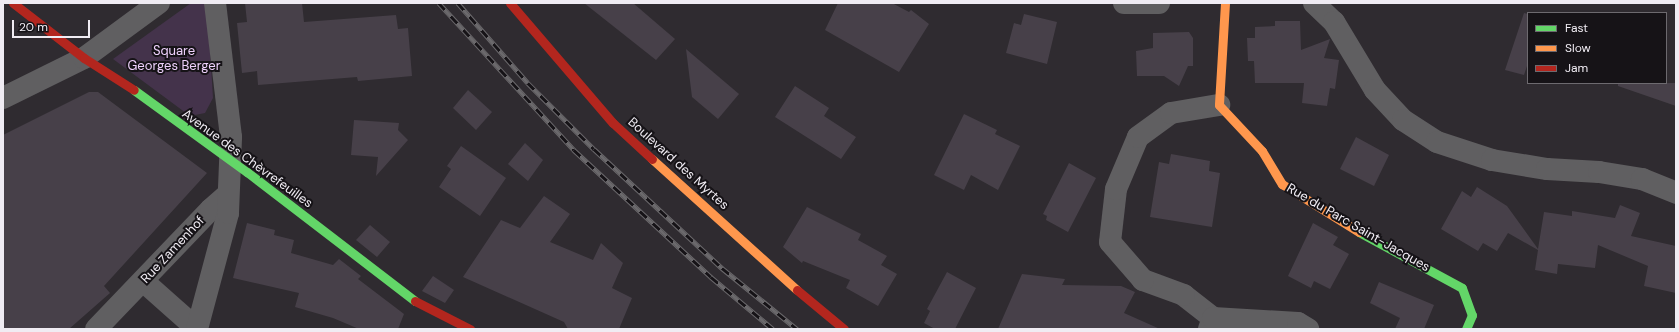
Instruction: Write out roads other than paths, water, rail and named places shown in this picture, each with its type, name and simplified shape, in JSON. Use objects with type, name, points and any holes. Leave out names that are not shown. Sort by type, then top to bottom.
[{"type":"street","name":"Avenue des Chèvrefeuilles","points":[[13,3],[84,58],[104,69],[230,162],[412,300],[470,329]]},
{"type":"street","points":[[3,98],[84,58],[158,3]]},
{"type":"street","points":[[143,281],[197,329],[228,214],[226,196],[231,136],[216,3]]},
{"type":"street","name":"Boulevard des Myrtes","points":[[510,3],[614,123],[805,298],[844,329]]},
{"type":"street","points":[[1124,3],[1159,3]]},
{"type":"street","points":[[1225,3],[1219,105],[1171,113],[1138,137],[1116,189],[1110,242],[1143,280],[1184,295],[1211,324],[1298,323],[1308,329]]},
{"type":"street","points":[[1314,3],[1334,22],[1375,90],[1403,120],[1437,142],[1492,160],[1547,168],[1599,172],[1642,179],[1676,194]]},
{"type":"street","name":"Rue du Parc Saint-Jacques","points":[[1219,105],[1262,151],[1282,184],[1349,226],[1462,288],[1472,315],[1466,329]]},
{"type":"street","name":"Rue Zamenhof","points":[[96,329],[211,209],[226,196]]},
{"type":"railway","points":[[439,3],[574,150],[711,277],[773,329]]},
{"type":"railway","points":[[458,3],[528,83],[594,149],[722,268],[797,329]]},
{"type":"park label","name":"Square Georges Berger","points":[[174,60]]}]
